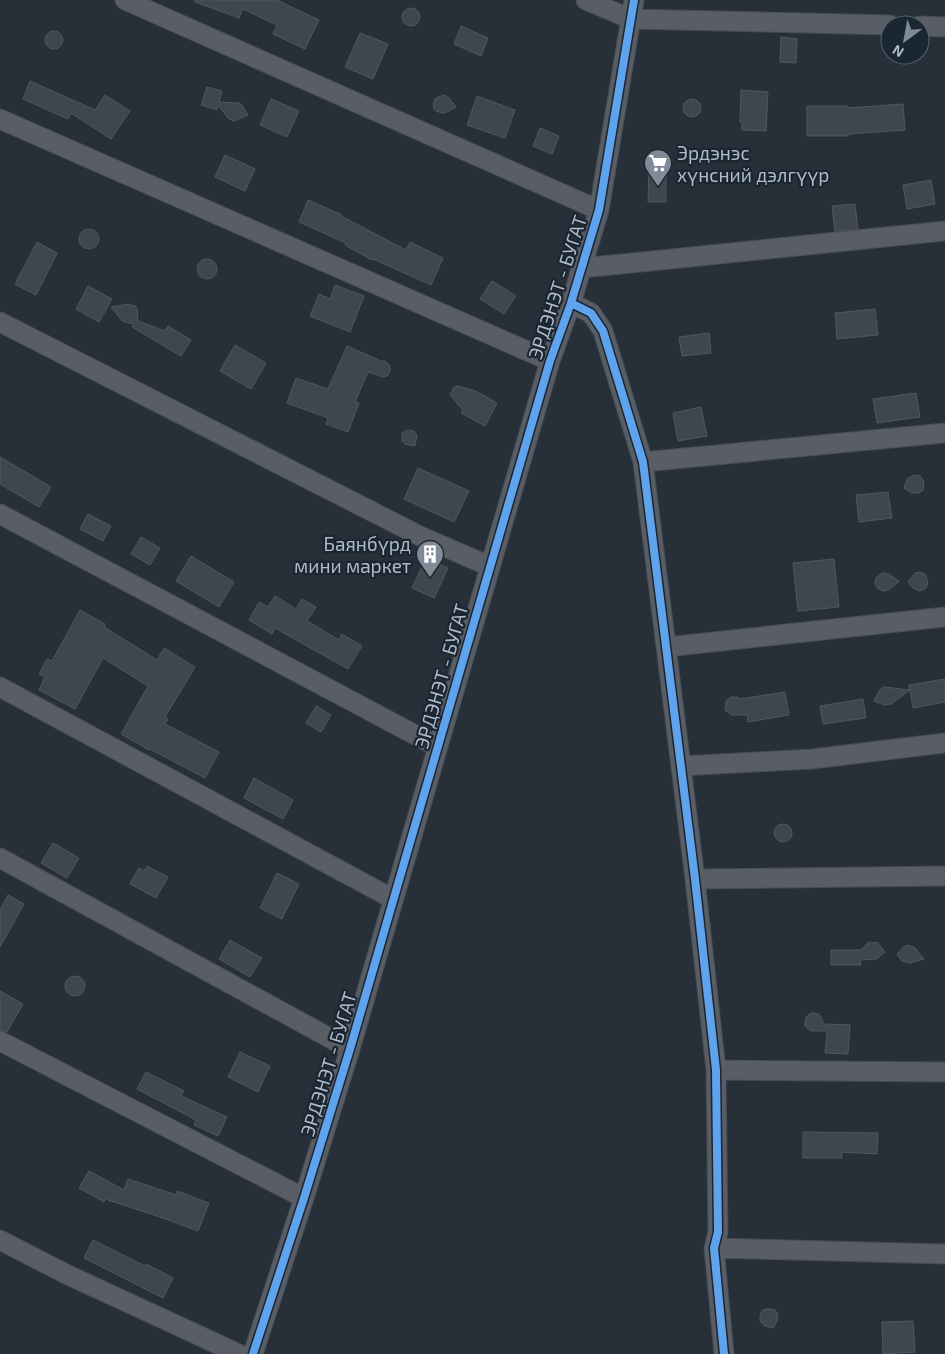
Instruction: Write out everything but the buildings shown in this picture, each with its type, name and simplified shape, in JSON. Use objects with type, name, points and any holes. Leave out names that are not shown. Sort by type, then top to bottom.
[{"type":"street","points":[[125,0],[599,210]]},
{"type":"street","points":[[586,0],[633,9],[880,24]]},
{"type":"street","name":"ЭРДЭНЭТ - БУГАТ","points":[[252,1354],[304,1198],[350,1049],[550,361],[571,303],[599,210],[633,9]]},
{"type":"street","points":[[930,26],[945,27]]},
{"type":"street","points":[[0,118],[550,361]]},
{"type":"street","points":[[582,268],[945,231]]},
{"type":"street","points":[[571,303],[591,313],[603,331],[643,462],[695,879],[716,1070],[718,1232],[714,1248],[724,1354]]},
{"type":"street","points":[[0,322],[422,537],[490,566]]},
{"type":"street","points":[[643,462],[945,433]]},
{"type":"street","points":[[0,514],[438,747]]},
{"type":"street","points":[[666,647],[945,617]]},
{"type":"street","points":[[0,687],[393,899]]},
{"type":"street","points":[[681,766],[812,759],[945,743]]},
{"type":"street","points":[[0,858],[350,1049]]},
{"type":"street","points":[[695,879],[945,876]]},
{"type":"street","points":[[0,1041],[304,1198]]},
{"type":"street","points":[[716,1070],[945,1072]]},
{"type":"street","points":[[0,1240],[239,1354]]},
{"type":"street","points":[[714,1248],[945,1254]]},
{"type":"cycle path","points":[[253,1354],[350,1049],[550,361],[571,303],[599,210],[634,0]]},
{"type":"cycle path","points":[[571,303],[591,313],[603,331],[643,462],[695,879],[716,1070],[718,1232],[714,1248],[724,1354]]},
{"type":"place","name":"Эрдэнэс хүнсний дэлгүүр","points":[[658,187]]},
{"type":"place","name":"Баянбүрд мини маркет","points":[[430,578]]}]
